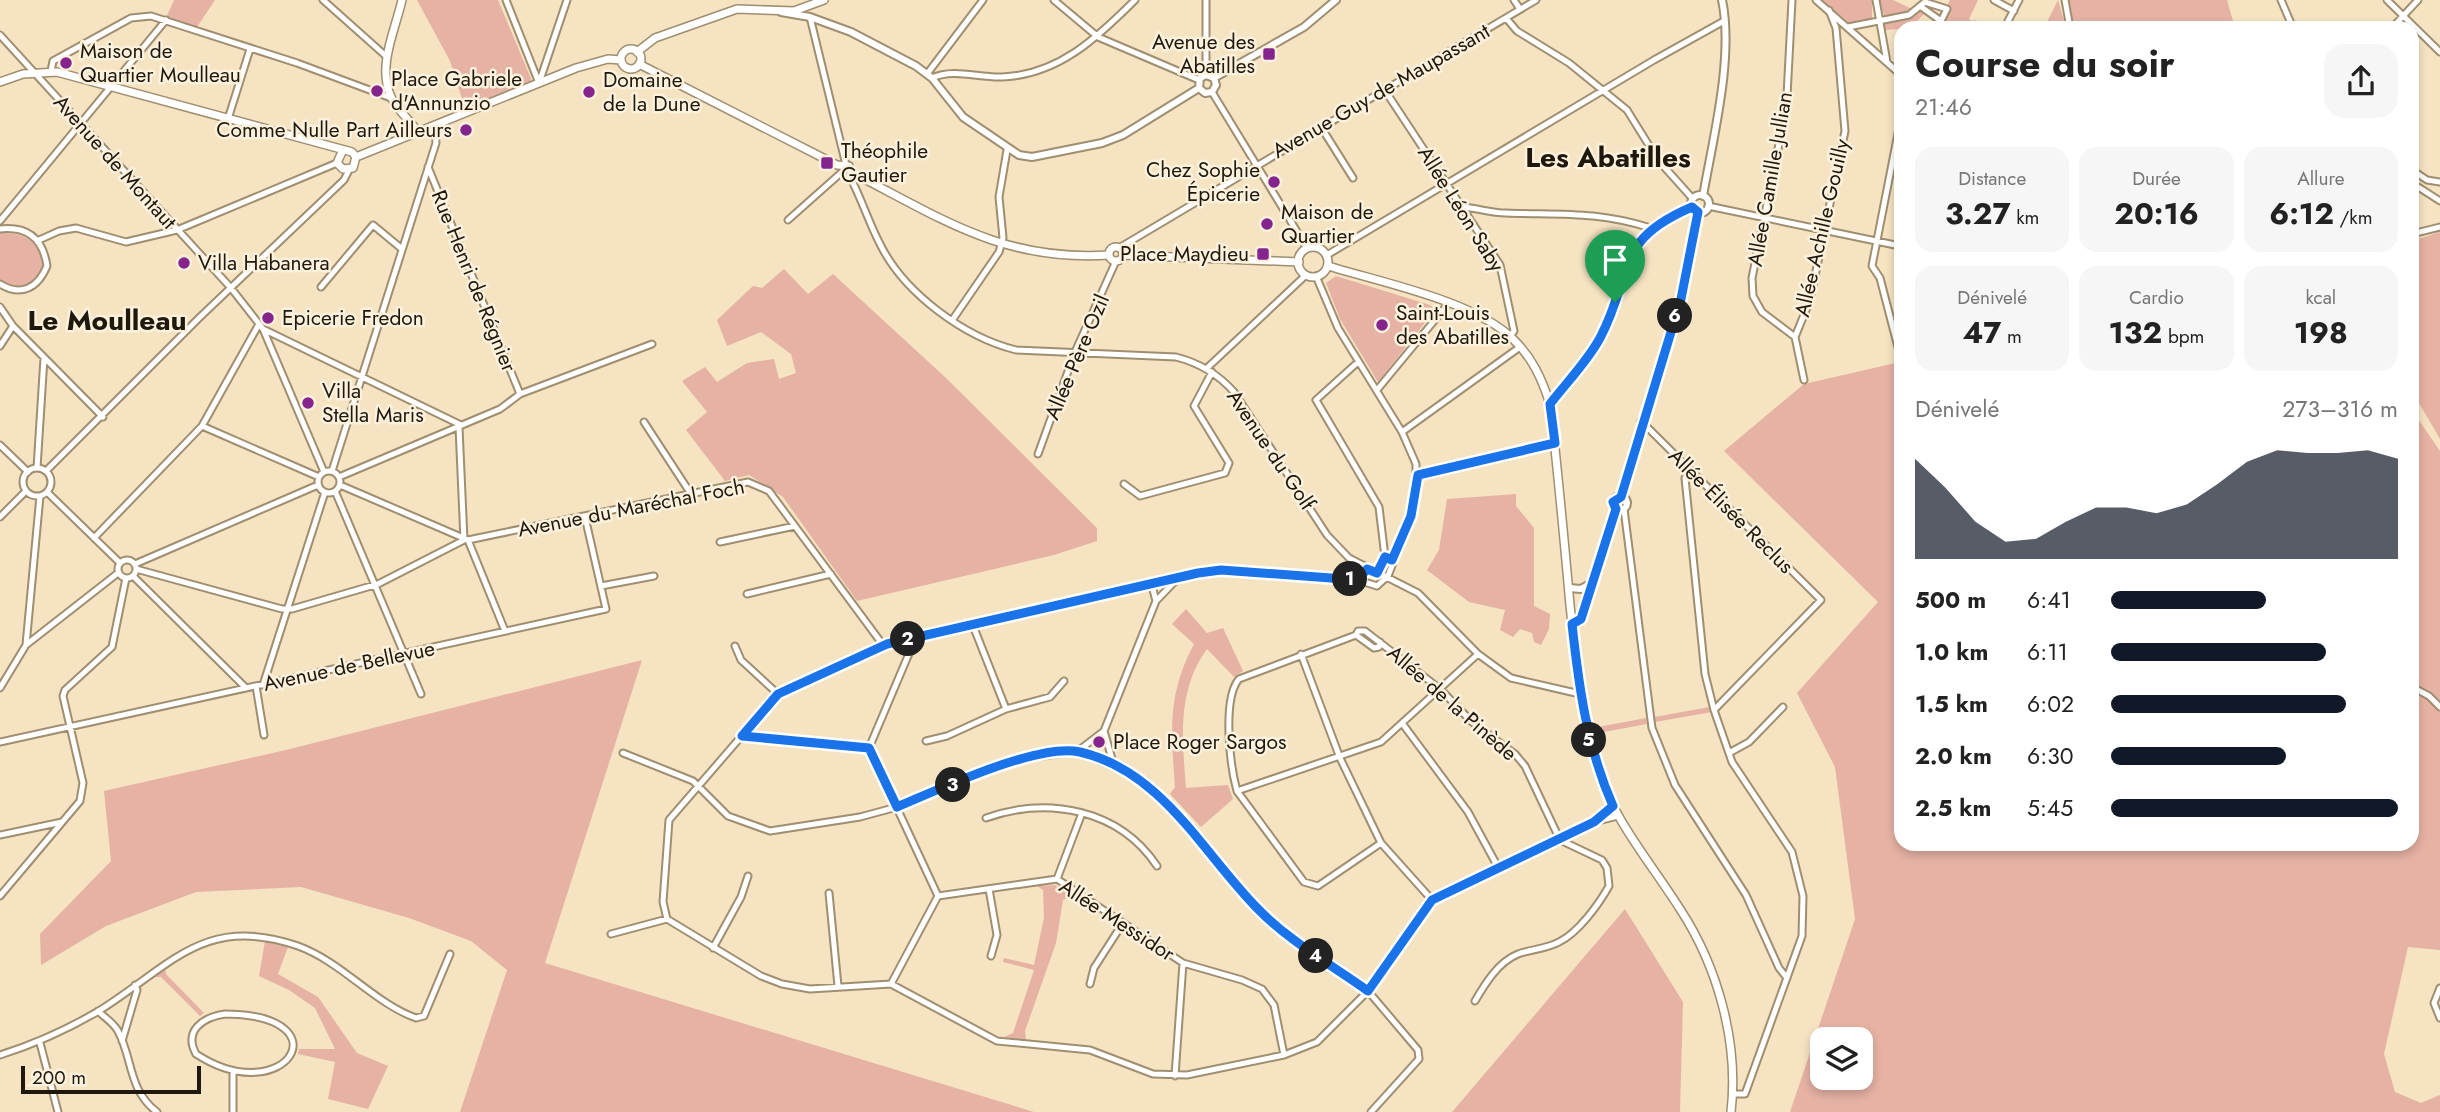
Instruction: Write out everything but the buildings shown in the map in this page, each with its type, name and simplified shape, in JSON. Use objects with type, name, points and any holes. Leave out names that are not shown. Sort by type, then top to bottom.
[{"type":"main road","points":[[402,0],[387,57],[386,81],[391,98],[418,132]]},
{"type":"main road","points":[[638,52],[655,38],[737,9],[780,12],[807,8],[818,1]]},
{"type":"main road","points":[[621,60],[628,50],[638,52]]},
{"type":"main road","points":[[638,52],[639,64]]},
{"type":"main road","points":[[356,157],[576,68],[608,59],[621,60],[628,68],[639,64],[964,232],[1001,245],[1070,255],[1109,255],[1111,249],[1119,254],[1298,262]]},
{"type":"main road","points":[[0,82],[33,72],[51,71],[281,132],[342,152],[352,152],[356,157],[355,165],[349,170],[337,163],[342,152]]},
{"type":"main road","points":[[1318,247],[1327,255],[1328,266],[1316,276],[1306,275],[1298,262],[1300,255],[1307,248],[1318,247]]},
{"type":"main road","points":[[1328,266],[1448,304],[1485,319],[1510,336],[1542,380],[1550,404],[1555,443],[1580,694],[1597,769],[1618,816],[1682,911],[1702,951],[1724,1012],[1733,1094],[1731,1112]]},
{"type":"street","points":[[323,0],[387,57]]},
{"type":"street","points":[[506,0],[539,83]]},
{"type":"street","points":[[539,83],[567,0]]},
{"type":"street","points":[[930,76],[983,0]]},
{"type":"street","points":[[1054,0],[1098,37],[1199,84],[1205,93],[1212,92]]},
{"type":"street","points":[[930,76],[943,73],[1001,78],[1022,75],[1060,62],[1098,37],[1135,0]]},
{"type":"street","points":[[780,12],[810,17],[878,44],[930,76],[963,117],[1007,150],[1032,157],[1102,143],[1123,135],[1199,84],[1206,75],[1206,0]]},
{"type":"street","points":[[1214,78],[1304,27],[1336,0]]},
{"type":"street","points":[[1514,0],[1520,9]]},
{"type":"street","name":"Avenue Guy de Maupassant","points":[[1119,254],[1255,165],[1536,0]]},
{"type":"street","points":[[1550,404],[1598,341],[1615,302],[1625,265],[1635,246],[1651,228],[1694,206],[1703,196],[1721,96],[1724,21],[1722,0]]},
{"type":"street","name":"Allée Camille Jullian","points":[[1792,0],[1787,96],[1752,278],[1753,296],[1762,312],[1795,337]]},
{"type":"street","points":[[1816,0],[1894,69]]},
{"type":"street","points":[[1876,0],[1889,64]]},
{"type":"street","points":[[1994,0],[2014,11]]},
{"type":"street","points":[[2008,21],[2019,0]]},
{"type":"street","points":[[2065,0],[2069,21]]},
{"type":"street","points":[[2281,0],[2290,21]]},
{"type":"street","points":[[2387,0],[2408,21]]},
{"type":"street","points":[[2398,21],[2418,0]]},
{"type":"street","points":[[1848,27],[1909,15],[1920,6],[1925,2],[1947,9],[1941,21],[1920,6]]},
{"type":"street","points":[[807,8],[810,17]]},
{"type":"street","name":"Allée Achille Gouilly","points":[[1795,337],[1810,300],[1844,131],[1836,28],[1829,10]]},
{"type":"street","points":[[51,71],[53,61],[131,18],[151,16],[391,98]]},
{"type":"street","name":"Avenue du Golf","points":[[810,17],[846,170],[880,245],[896,271],[953,319],[993,344],[1016,350],[1176,358],[1209,371],[1234,392],[1327,535],[1349,558],[1418,593],[1436,607],[1478,654],[1511,678],[1580,694]]},
{"type":"street","points":[[1506,18],[1517,31],[1569,63],[1628,110],[1658,160],[1694,206],[1681,299],[1621,497]]},
{"type":"street","points":[[0,221],[166,20]]},
{"type":"street","points":[[1327,255],[1724,21]]},
{"type":"street","points":[[2419,32],[2440,52]]},
{"type":"street","name":"Avenue de Montaut","points":[[0,35],[231,288],[261,326]]},
{"type":"street","points":[[228,120],[250,49]]},
{"type":"street","points":[[1889,64],[1894,64]]},
{"type":"street","points":[[1206,75],[1214,78]]},
{"type":"street","points":[[1212,92],[1216,85],[1214,78]]},
{"type":"street","name":"Allée Léon Saby","points":[[1384,89],[1500,265],[1514,331],[1510,336]]},
{"type":"street","points":[[1212,92],[1307,248]]},
{"type":"street","points":[[332,471],[436,144],[435,125]]},
{"type":"street","points":[[1321,127],[1353,178]]},
{"type":"street","points":[[953,319],[1001,245],[999,197],[1007,150]]},
{"type":"street","points":[[1894,155],[1872,266],[1880,278],[1894,332]]},
{"type":"street","points":[[39,240],[59,231],[76,228],[126,242],[177,230],[337,163]]},
{"type":"street","name":"Rue Henri de Régnier","points":[[428,167],[520,394]]},
{"type":"street","points":[[46,471],[344,180],[349,170]]},
{"type":"street","points":[[788,220],[846,170]]},
{"type":"street","points":[[2419,175],[2427,180],[2440,182]]},
{"type":"street","points":[[856,190],[867,180]]},
{"type":"street","points":[[2419,188],[2440,201]]},
{"type":"street","points":[[1703,196],[1709,206]]},
{"type":"street","points":[[1694,206],[1709,206],[1894,245]]},
{"type":"street","points":[[1463,207],[1504,213],[1580,213],[1617,218],[1651,228]]},
{"type":"street","points":[[321,287],[373,225],[402,249]]},
{"type":"street","points":[[2419,232],[2440,227]]},
{"type":"street","points":[[0,229],[19,230],[39,240],[47,266],[35,286],[14,291],[0,284]]},
{"type":"street","name":"Allée Père Ozil","points":[[1038,454],[1075,352],[1119,254]]},
{"type":"street","points":[[1124,484],[1140,496],[1225,473],[1229,463],[1194,406],[1209,371],[1306,275]]},
{"type":"street","points":[[1316,276],[1338,328],[1402,432],[1418,475],[1411,516],[1388,576],[1377,586],[1358,580],[1221,570],[1181,575],[883,645],[778,694],[669,820],[663,902],[667,919],[713,948],[782,984],[810,989],[891,984],[998,1041],[1090,1050],[1153,1074],[1175,1076],[1284,1055],[1317,1042],[1368,991],[1432,900],[1560,840],[1594,822],[1613,806]]},
{"type":"street","points":[[1377,390],[1448,304]]},
{"type":"street","points":[[0,307],[13,326],[103,417]]},
{"type":"street","points":[[0,346],[13,326]]},
{"type":"street","points":[[261,326],[460,426]]},
{"type":"street","points":[[94,538],[202,426],[261,326]]},
{"type":"street","points":[[261,326],[324,472]]},
{"type":"street","points":[[1795,337],[1804,380]]},
{"type":"street","points":[[340,477],[500,409],[520,394],[652,344]]},
{"type":"street","points":[[1402,432],[1520,347]]},
{"type":"street","points":[[37,468],[44,358]]},
{"type":"street","points":[[1358,362],[1316,400],[1379,507],[1385,557],[1377,573]]},
{"type":"street","name":"Allée Élisée Reclus","points":[[1642,421],[1821,600],[1714,710]]},
{"type":"street","points":[[644,422],[691,494]]},
{"type":"street","points":[[202,426],[319,477]]},
{"type":"street","points":[[460,426],[466,540],[506,631]]},
{"type":"street","points":[[1418,475],[1555,443]]},
{"type":"street","points":[[0,445],[28,472]]},
{"type":"street","points":[[37,468],[46,471],[51,484],[47,492],[40,496],[26,491],[23,483],[28,472],[37,468]]},
{"type":"street","points":[[1690,470],[1685,478],[1705,674],[1714,710],[1729,753],[1788,845],[1802,883],[1804,930],[1745,1094],[1733,1094]]},
{"type":"street","points":[[318,485],[319,477],[324,472],[332,471],[340,477]]},
{"type":"street","points":[[325,492],[335,491],[340,485],[340,477]]},
{"type":"street","name":"Avenue du Maréchal Foch","points":[[287,609],[374,585],[466,540],[748,482],[769,491],[883,645]]},
{"type":"street","points":[[318,485],[325,492]]},
{"type":"street","points":[[0,896],[83,795],[83,783],[63,696],[65,690],[112,647],[125,578],[135,570],[318,485]]},
{"type":"street","points":[[340,485],[466,540]]},
{"type":"street","points":[[0,517],[26,491]]},
{"type":"street","points":[[335,491],[421,694]]},
{"type":"street","points":[[47,492],[120,563]]},
{"type":"street","points":[[264,735],[259,685],[325,492]]},
{"type":"street","points":[[26,645],[40,496]]},
{"type":"street","points":[[1621,497],[1627,502],[1624,509],[1650,721],[1675,785],[1746,895],[1779,968],[1787,978]]},
{"type":"street","points":[[1572,624],[1581,619],[1616,509],[1614,500],[1621,497]]},
{"type":"street","points":[[1616,509],[1624,509]]},
{"type":"street","name":"Avenue de Bellevue","points":[[0,742],[606,610],[585,517]]},
{"type":"street","points":[[720,542],[795,526]]},
{"type":"street","points":[[1385,557],[1392,560]]},
{"type":"street","points":[[120,563],[128,559],[135,570],[246,688]]},
{"type":"street","points":[[0,688],[26,645],[118,573],[120,563]]},
{"type":"street","points":[[1358,580],[1367,569]]},
{"type":"street","points":[[135,570],[287,609]]},
{"type":"street","points":[[118,573],[125,578]]},
{"type":"street","points":[[747,594],[831,574]]},
{"type":"street","points":[[623,753],[693,781],[728,816],[770,831],[860,817],[897,807],[1014,760],[1078,751],[1104,731],[1156,601],[1181,575]]},
{"type":"street","points":[[601,586],[654,576]]},
{"type":"street","points":[[1151,582],[1156,601]]},
{"type":"street","points":[[1569,588],[1581,589],[1594,582]]},
{"type":"street","points":[[972,623],[1006,709]]},
{"type":"street","name":"Allée de la Pinède","points":[[1237,791],[1233,777],[1229,696],[1239,679],[1356,635],[1358,631],[1365,631],[1440,689],[1472,722],[1515,754],[1525,766],[1560,840]]},
{"type":"street","points":[[891,984],[938,896],[869,748],[916,637]]},
{"type":"street","points":[[736,646],[741,660],[778,694]]},
{"type":"street","points":[[1301,654],[1340,758],[1381,843],[1432,900]]},
{"type":"street","points":[[1381,843],[1318,886],[1304,882],[1237,791],[1381,742],[1478,654]]},
{"type":"street","points":[[926,741],[947,736],[1006,709],[1050,697],[1064,681]]},
{"type":"street","points":[[2419,691],[2440,707]]},
{"type":"street","points":[[1729,753],[1749,742],[1783,706]]},
{"type":"street","points":[[1402,723],[1468,812],[1499,869]]},
{"type":"street","points":[[1104,731],[1114,766]]},
{"type":"street","points":[[742,736],[869,748]]},
{"type":"street","points":[[1078,751],[1130,774],[1165,800],[1257,908],[1296,942],[1368,991],[1418,1050],[1419,1059],[1371,1112]]},
{"type":"street","points":[[986,818],[1019,808],[1082,813],[1132,837],[1157,866]]},
{"type":"street","points":[[1057,879],[1082,813]]},
{"type":"street","points":[[1594,822],[1618,816]]},
{"type":"street","points":[[0,835],[63,822]]},
{"type":"street","points":[[1475,1001],[1486,982],[1504,963],[1516,955],[1563,941],[1609,886],[1607,869],[1602,860],[1560,840]]},
{"type":"street","points":[[713,948],[741,897],[748,876]]},
{"type":"street","name":"Allée Messidor","points":[[938,896],[1057,879],[1183,963],[1242,980],[1262,989],[1274,1005],[1284,1055]]},
{"type":"street","points":[[989,889],[997,935],[991,956]]},
{"type":"street","points":[[829,893],[838,986]]},
{"type":"street","points":[[611,934],[667,919]]},
{"type":"street","points":[[1090,984],[1094,968],[1123,923]]},
{"type":"street","points":[[0,1055],[40,1043],[98,1011],[166,961],[195,946],[240,935],[268,936],[301,947],[332,963],[416,1018],[424,1016],[450,954]]},
{"type":"street","points":[[1175,1076],[1183,963]]},
{"type":"street","points":[[122,1041],[137,990],[135,985]]},
{"type":"street","points":[[2440,988],[2434,1003],[2440,1018]]},
{"type":"street","points":[[98,1011],[114,1025],[122,1041],[130,1074],[149,1106],[157,1112]]},
{"type":"street","points":[[242,1014],[272,1022],[287,1031],[294,1049],[282,1069],[274,1073],[233,1074],[196,1054],[191,1042],[200,1023],[214,1015],[242,1014]]},
{"type":"street","points":[[40,1043],[58,1112]]},
{"type":"street","points":[[233,1074],[233,1112]]},
{"type":"shaded area","points":[[174,0],[215,0],[197,27],[166,18]]},
{"type":"shaded area","points":[[417,0],[498,0],[532,81],[465,108],[450,61]]},
{"type":"shaded area","points":[[1822,0],[1872,0],[1872,19],[1849,23]]},
{"type":"shaded area","points":[[1879,0],[1893,0],[1912,9],[1885,18]]},
{"type":"shaded area","points":[[1950,0],[1978,0],[1969,19],[1972,21],[1943,21],[1950,8],[1947,6]]},
{"type":"shaded area","points":[[2058,0],[2064,21],[2048,21]]},
{"type":"shaded area","points":[[2068,0],[2227,0],[2233,21],[2072,21]]},
{"type":"shaded area","points":[[1923,9],[1926,12],[1917,21],[1899,21],[1908,19]]},
{"type":"shaded area","points":[[1894,22],[1894,29],[1885,30],[1885,24]]},
{"type":"shaded area","points":[[2440,232],[2440,439],[2419,403],[2419,239]]},
{"type":"shaded area","points":[[0,233],[16,234],[29,239],[42,255],[44,264],[36,277],[26,285],[14,286],[0,280]]},
{"type":"shaded area","points":[[784,269],[808,294],[833,274],[946,378],[1097,528],[1097,541],[1054,555],[857,601],[783,497],[749,475],[725,481],[686,430],[707,412],[682,381],[705,367],[717,382],[747,363],[774,359],[779,379],[796,373],[791,354],[761,332],[727,346],[717,320],[753,286],[762,288]]},
{"type":"shaded area","points":[[1336,276],[1430,305],[1435,310],[1378,382],[1340,319],[1326,283]]},
{"type":"shaded area","points":[[1894,363],[1894,851],[2419,851],[2419,420],[2440,451],[2440,950],[2408,947],[2384,1054],[2395,1092],[2421,1103],[2440,1095],[2440,1112],[1790,1112],[1810,1053],[1810,1090],[1873,1090],[1873,1027],[1819,1027],[1855,919],[1835,767],[1797,693],[1878,602],[1724,451],[1804,384]]},
{"type":"shaded area","points":[[1516,494],[1516,506],[1534,528],[1534,606],[1550,614],[1549,629],[1541,645],[1534,642],[1532,633],[1520,629],[1513,637],[1500,630],[1505,610],[1469,602],[1427,570],[1439,550],[1447,499]]},
{"type":"shaded area","points":[[1186,609],[1207,633],[1223,628],[1243,671],[1234,677],[1207,649],[1190,681],[1183,733],[1186,788],[1228,785],[1233,799],[1201,827],[1170,794],[1175,787],[1172,731],[1175,697],[1185,662],[1194,644],[1172,624]]},
{"type":"shaded area","points":[[642,660],[545,963],[1034,1112],[460,1112],[507,970],[471,941],[409,918],[301,887],[196,892],[106,926],[41,965],[40,934],[111,861],[104,791],[286,750]]},
{"type":"shaded area","points":[[1710,707],[1712,712],[1655,722],[1654,717]]},
{"type":"shaded area","points":[[1646,718],[1647,724],[1593,734],[1592,728]]},
{"type":"shaded area","points":[[1055,885],[1071,896],[1063,900],[1056,943],[1025,1031],[1026,1040],[1004,1037],[1013,1033],[1034,970],[1003,962],[1004,958],[1034,965],[1044,918],[1043,890],[1037,886]]},
{"type":"shaded area","points":[[1625,909],[1683,1002],[1680,1112],[1452,1112]]},
{"type":"shaded area","points":[[265,941],[288,947],[278,974],[318,997],[357,1053],[388,1066],[368,1109],[328,1099],[335,1062],[298,1054],[299,1049],[335,1049],[315,1008],[289,990],[259,976]]},
{"type":"shaded area","points":[[165,968],[166,974],[204,1013],[200,1016],[161,977],[154,977]]},
{"type":"place","name":"Avenue des Abatilles","points":[[1269,54]]},
{"type":"place","name":"Maison de Quartier Moulleau","points":[[66,63]]},
{"type":"place","name":"Place Gabriele d'Annunzio","points":[[377,91]]},
{"type":"place","name":"Domaine de la Dune","points":[[589,92]]},
{"type":"place","name":"Comme Nulle Part Ailleurs","points":[[466,130]]},
{"type":"place","name":"Théophile Gautier","points":[[827,163]]},
{"type":"place","name":"Chez Sophie Épicerie","points":[[1274,182]]},
{"type":"place","name":"Maison de Quartier","points":[[1267,224]]},
{"type":"place","name":"Place Maydieu","points":[[1263,254]]},
{"type":"place","name":"Villa Habanera","points":[[184,263]]},
{"type":"place","name":"Epicerie Fredon","points":[[268,318]]},
{"type":"place","name":"Saint-Louis des Abatilles","points":[[1382,325]]},
{"type":"place","name":"Villa Stella Maris","points":[[308,403]]},
{"type":"place","name":"Place Roger Sargos","points":[[1099,742]]},
{"type":"district","name":"Les Abatilles","points":[[1608,157]]},
{"type":"district","name":"Le Moulleau","points":[[107,320]]},
{"type":"route","points":[[1692,207],[1698,212],[1681,299],[1621,497],[1615,498],[1613,502],[1616,509],[1581,619],[1572,624],[1587,733],[1597,769],[1613,806],[1594,822],[1560,840],[1432,900],[1368,991],[1296,942],[1257,908],[1165,800],[1130,774],[1078,751],[1055,752],[1014,760],[897,807],[869,748],[742,736],[778,694],[887,644],[1181,575],[1221,570],[1358,580],[1367,569],[1377,573],[1385,557],[1392,560],[1411,516],[1418,475],[1555,443],[1550,404],[1598,341],[1615,302],[1625,265],[1635,246],[1651,228],[1692,207]]}]
